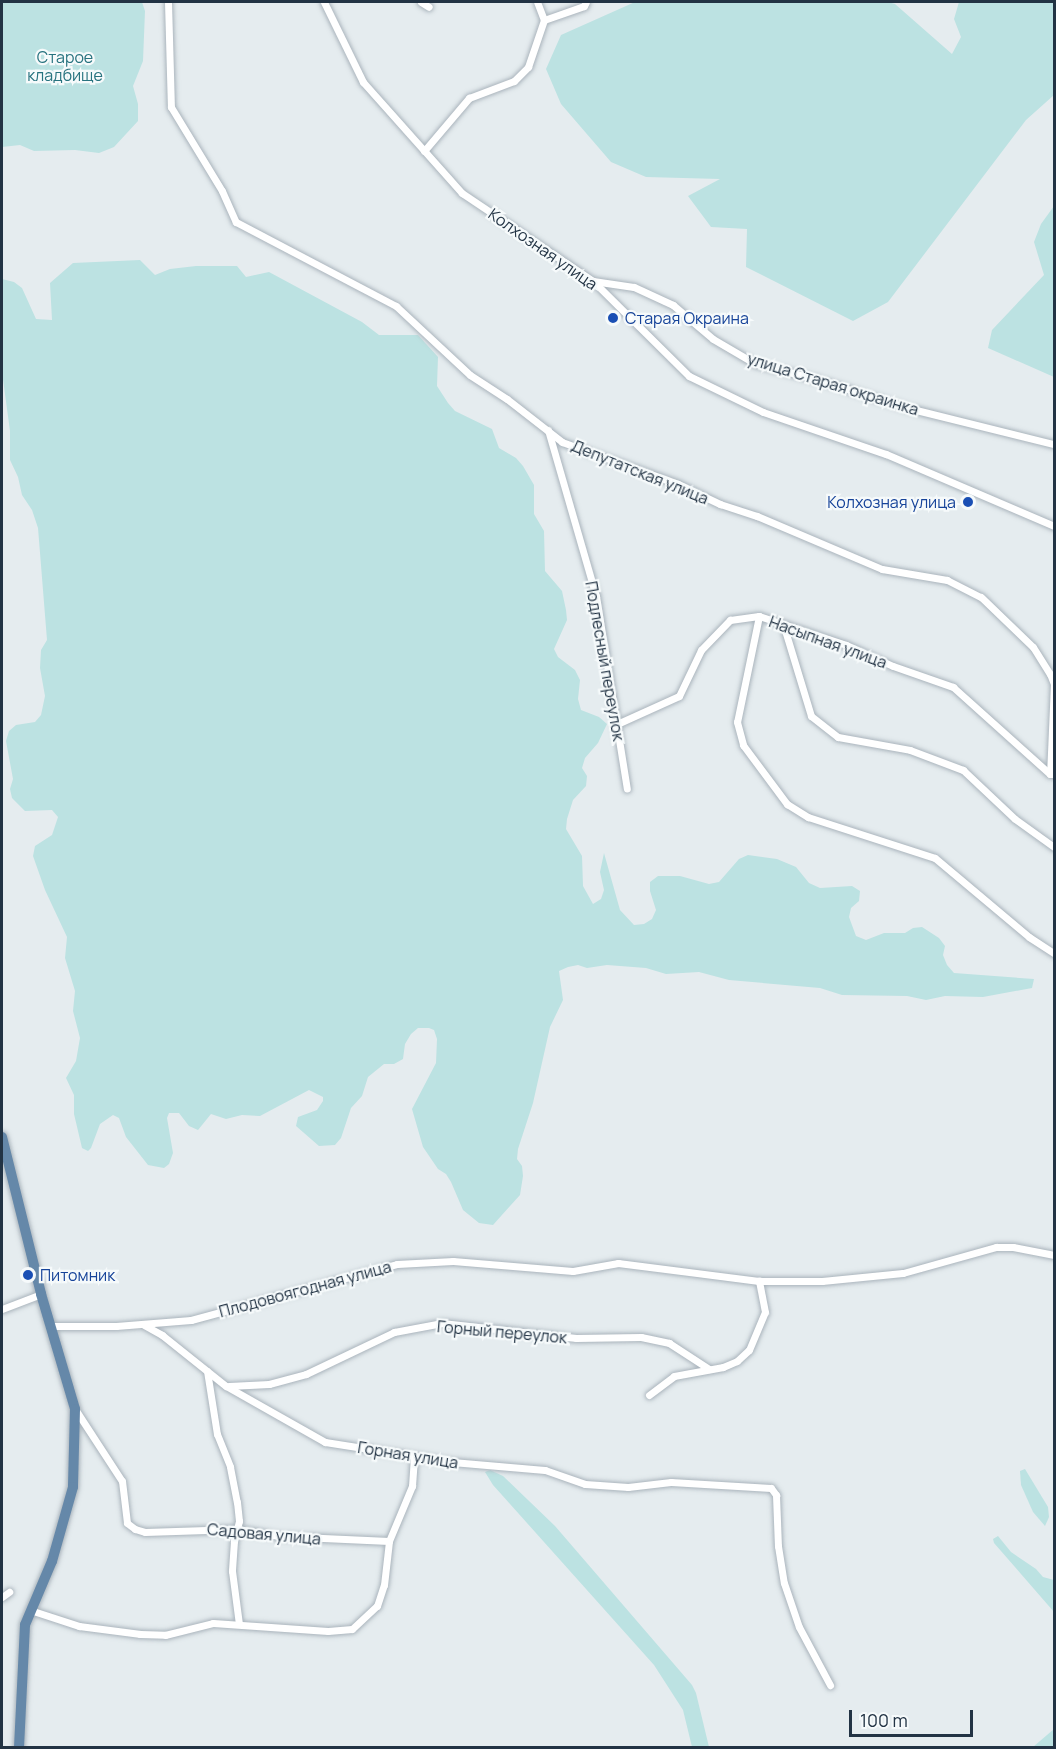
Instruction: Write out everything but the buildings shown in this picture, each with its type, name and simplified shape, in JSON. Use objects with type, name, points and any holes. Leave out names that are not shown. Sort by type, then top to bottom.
[{"type":"main road","points":[[2,1137],[41,1294],[75,1409],[73,1487],[55,1553],[30,1610],[22,1647],[19,1748]]},
{"type":"street","name":"Депутатская улица","points":[[168,2],[171,107],[222,191],[236,222],[396,306],[470,375],[507,399],[562,442],[678,484],[720,504],[757,516],[882,568],[947,580],[981,597],[1033,647],[1054,684],[1052,774]]},
{"type":"street","name":"Колхозная улица","points":[[324,2],[363,82],[462,193],[593,281],[689,376],[764,412],[886,454],[1054,526]]},
{"type":"street","points":[[421,2],[429,7]]},
{"type":"street","points":[[424,151],[469,98],[514,81],[528,66],[544,20],[537,2]]},
{"type":"street","points":[[544,20],[584,6],[586,2]]},
{"type":"street","name":"улица Старая окраинка","points":[[593,281],[634,287],[673,305],[713,339],[754,363],[816,379],[908,408],[1054,444]]},
{"type":"street","name":"Подлесный переулок","points":[[548,430],[596,596],[627,789]]},
{"type":"street","points":[[759,616],[737,722],[743,745],[787,804],[808,817],[935,858],[1029,937],[1054,953]]},
{"type":"street","name":"Насыпная улица","points":[[617,724],[679,696],[701,650],[730,620],[759,616],[784,627],[846,645],[893,666],[953,687],[1052,774]]},
{"type":"street","points":[[784,627],[812,716],[820,723],[838,737],[910,750],[963,770],[1015,819],[1054,847]]},
{"type":"street","name":"Плодовоягодная улица","points":[[52,1326],[143,1325],[191,1320],[397,1264],[453,1261],[573,1271],[618,1263],[759,1281],[822,1281],[903,1273],[996,1246],[1038,1250],[1054,1255]]},
{"type":"street","points":[[649,1395],[674,1376],[737,1361],[749,1350],[765,1312],[759,1281]]},
{"type":"street","points":[[2,1309],[41,1294]]},
{"type":"street","name":"Горный переулок","points":[[226,1386],[269,1384],[306,1374],[394,1332],[442,1323],[576,1338],[641,1337],[669,1343],[709,1369]]},
{"type":"street","name":"Горная улица","points":[[143,1325],[162,1335],[226,1386],[325,1442],[490,1467],[515,1466],[545,1470],[585,1484],[628,1487],[671,1482],[771,1488],[776,1495],[778,1546],[784,1583],[799,1627],[814,1660],[830,1685]]},
{"type":"street","points":[[207,1371],[217,1434],[234,1485],[239,1521],[232,1571],[238,1623]]},
{"type":"street","name":"Садовая улица","points":[[75,1409],[122,1481],[127,1522],[135,1529],[145,1532],[237,1529],[279,1536],[389,1541]]},
{"type":"street","points":[[30,1610],[79,1626],[140,1635],[165,1635],[213,1623],[328,1631],[351,1629],[377,1606],[384,1585],[389,1541],[412,1485],[414,1457]]},
{"type":"street","points":[[2,1597],[9,1592]]},
{"type":"green space","name":"Старое кладбище","points":[[2,2],[142,2],[145,11],[143,61],[133,86],[138,104],[138,121],[114,147],[99,153],[75,150],[34,151],[20,145],[2,147]]},
{"type":"green space","points":[[635,2],[888,2],[895,4],[952,54],[961,37],[954,19],[959,2],[1054,2],[1054,95],[1026,120],[888,302],[853,321],[746,267],[747,229],[711,227],[688,196],[720,179],[646,177],[611,162],[561,104],[546,69],[561,35]]},
{"type":"green space","points":[[1054,206],[1054,377],[988,348],[992,330],[1044,275],[1034,242],[1041,224]]},
{"type":"green space","points":[[140,260],[155,275],[170,269],[196,266],[237,266],[246,277],[269,272],[362,322],[379,335],[418,335],[438,357],[437,386],[448,403],[455,411],[492,429],[499,448],[516,458],[523,466],[534,485],[534,514],[544,531],[545,571],[562,591],[566,610],[567,620],[554,649],[558,657],[575,670],[580,680],[578,699],[581,710],[599,717],[607,724],[598,743],[585,758],[582,768],[587,776],[586,786],[573,800],[566,829],[582,856],[583,886],[593,904],[601,899],[604,890],[600,872],[604,853],[620,910],[634,925],[644,924],[652,919],[656,910],[650,891],[650,882],[658,876],[680,876],[709,884],[719,882],[739,859],[748,855],[777,859],[796,867],[809,883],[820,888],[852,886],[860,891],[859,901],[851,908],[849,917],[856,936],[866,940],[884,933],[905,933],[913,928],[922,927],[939,938],[945,946],[943,955],[947,965],[954,973],[1034,979],[1032,988],[983,997],[945,996],[926,1000],[907,996],[842,995],[820,988],[729,980],[699,972],[666,974],[646,968],[607,965],[587,968],[578,965],[568,967],[559,971],[563,1000],[550,1027],[533,1103],[518,1149],[517,1159],[522,1166],[523,1176],[520,1195],[493,1225],[479,1223],[463,1210],[446,1174],[438,1169],[423,1147],[412,1109],[436,1063],[437,1039],[434,1030],[429,1028],[418,1028],[411,1034],[405,1044],[403,1059],[394,1064],[384,1064],[368,1077],[362,1096],[351,1108],[341,1138],[335,1145],[319,1146],[296,1126],[298,1117],[317,1110],[323,1101],[323,1097],[309,1090],[260,1116],[242,1115],[226,1119],[211,1114],[198,1130],[189,1126],[179,1113],[169,1113],[167,1118],[173,1153],[169,1164],[164,1168],[148,1165],[126,1137],[119,1118],[113,1115],[100,1124],[91,1148],[88,1151],[82,1148],[74,1114],[74,1095],[66,1078],[76,1061],[80,1038],[73,1011],[75,991],[65,958],[67,937],[45,890],[33,856],[35,846],[52,835],[58,817],[52,810],[25,811],[12,798],[10,789],[13,779],[6,741],[9,731],[16,725],[35,722],[41,715],[45,696],[40,668],[41,650],[47,640],[38,528],[32,510],[22,495],[18,477],[10,460],[10,431],[2,372],[2,279],[14,282],[22,288],[36,319],[52,320],[50,283],[73,263]]},
{"type":"green space","points":[[1025,1469],[1048,1507],[1049,1517],[1045,1526],[1033,1512],[1021,1485],[1020,1471]]},
{"type":"green space","points":[[490,1470],[503,1476],[555,1526],[692,1685],[709,1747],[692,1747],[683,1710],[654,1665],[493,1485],[485,1472]]},
{"type":"green space","points":[[998,1536],[1011,1552],[1036,1569],[1043,1577],[1054,1580],[1054,1612],[994,1543],[993,1539]]},
{"type":"green space","points":[[1054,1729],[1054,1747],[1033,1747]]},
{"type":"place","name":"Старая Окраина","points":[[613,318]]},
{"type":"place","name":"Колхозная улица","points":[[968,502]]},
{"type":"place","name":"Питомник","points":[[28,1275]]}]
